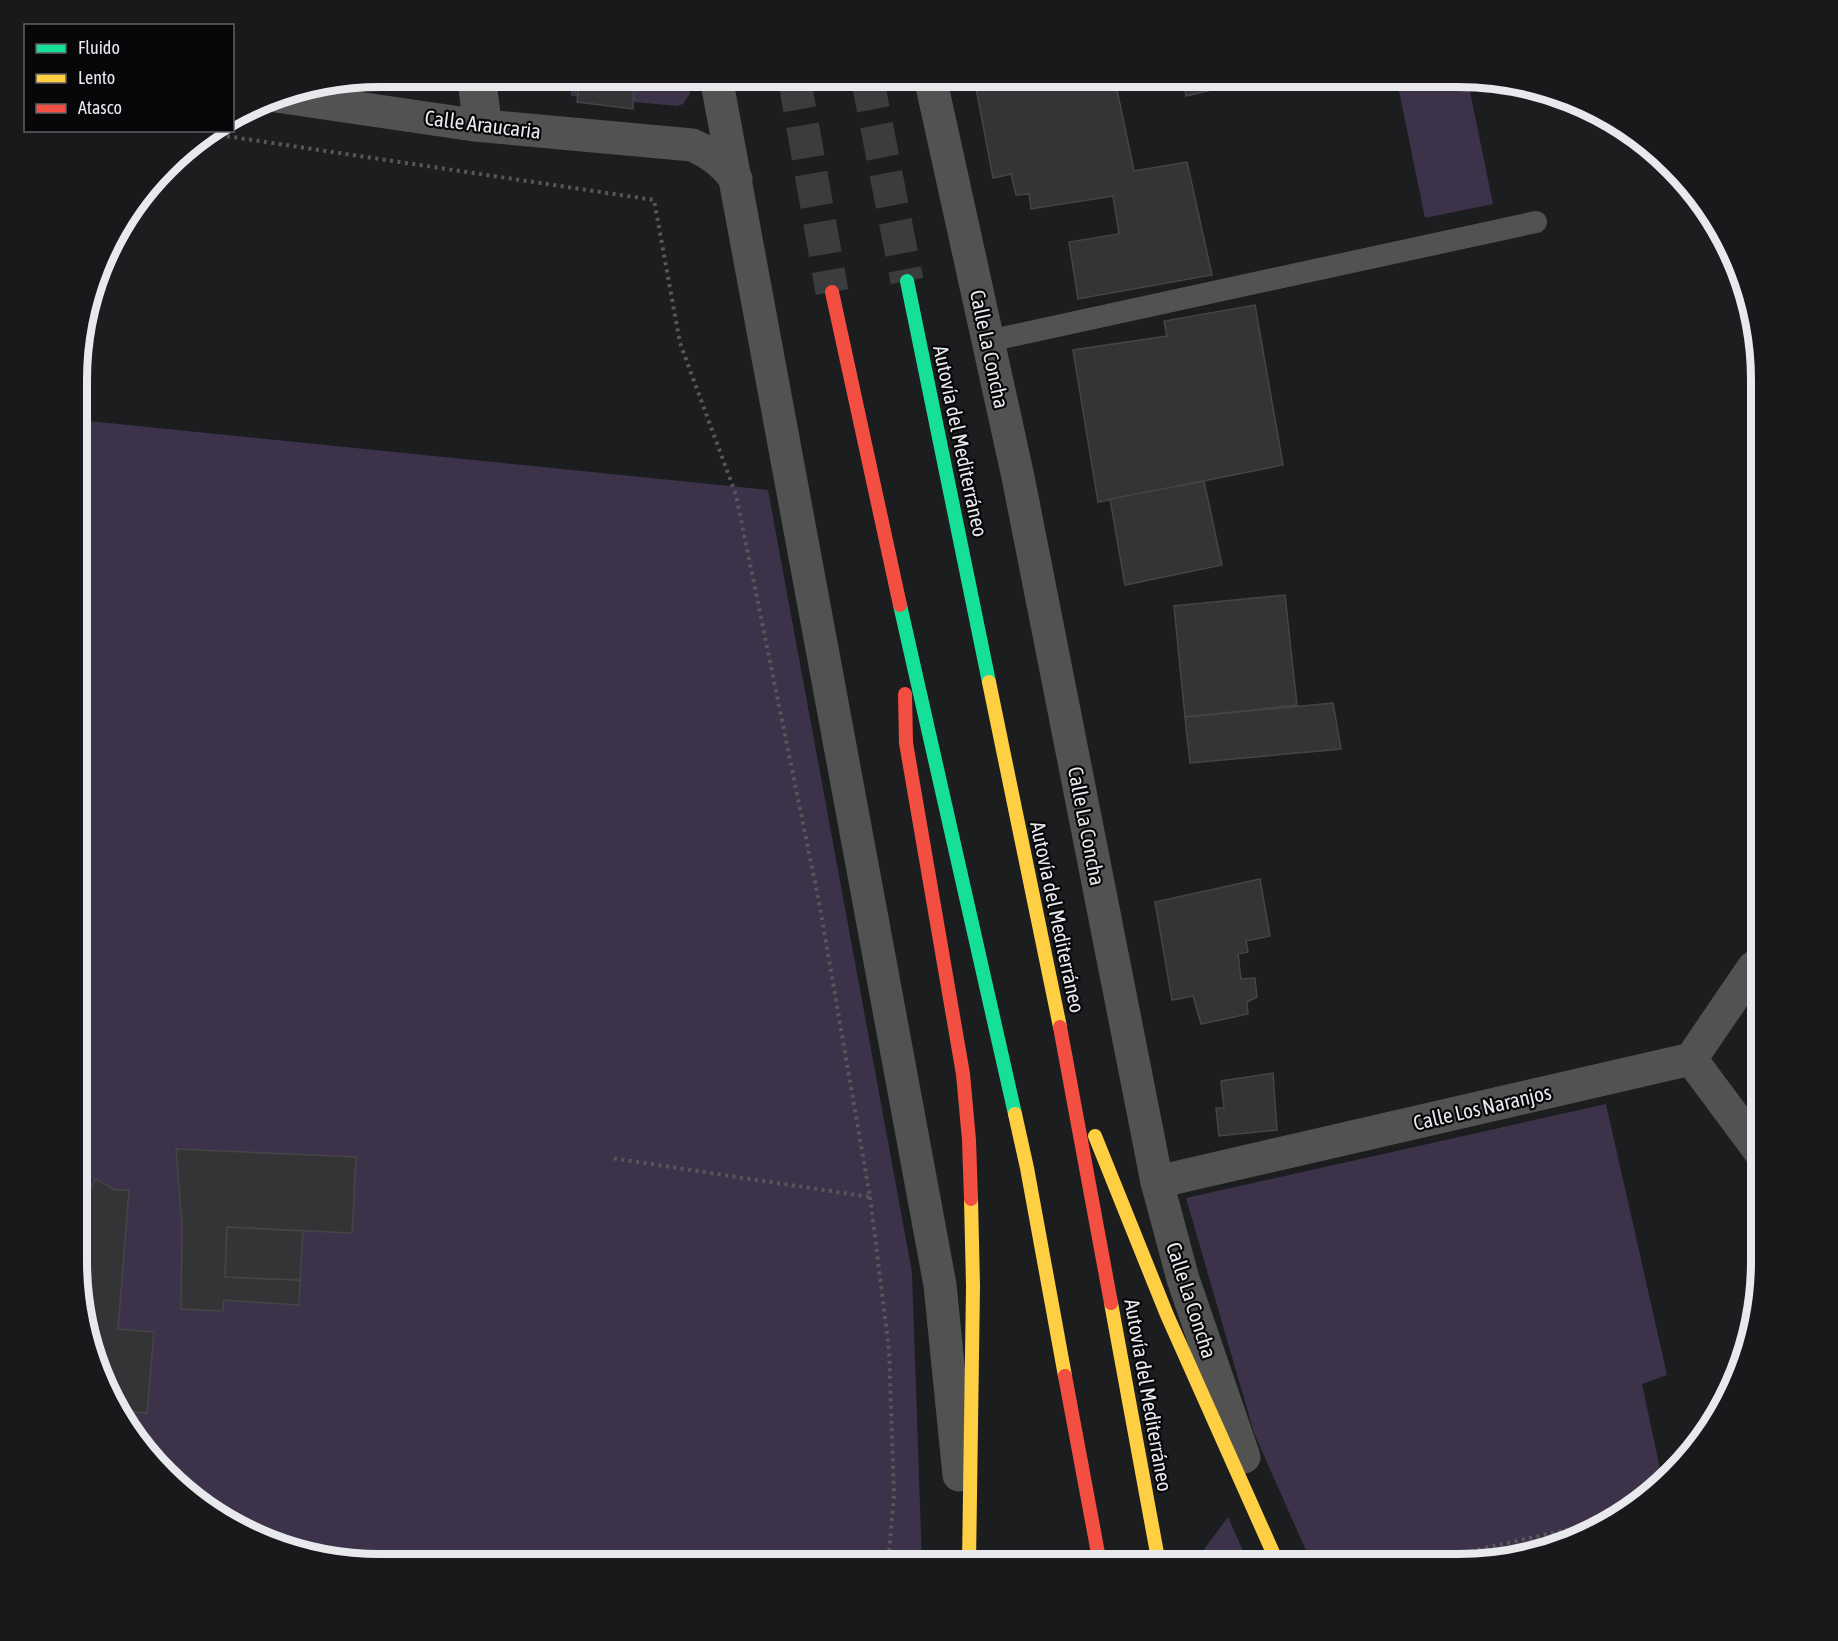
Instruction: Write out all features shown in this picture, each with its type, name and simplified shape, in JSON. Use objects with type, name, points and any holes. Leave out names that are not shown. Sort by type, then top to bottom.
[{"type":"highway","name":"Autovía del Mediterráneo","points":[[906,281],[1068,1068],[1157,1554]]},
{"type":"highway","points":[[832,292],[1027,1168],[1098,1554]]},
{"type":"highway","points":[[902,614],[906,743],[953,1008],[963,1074],[969,1140],[973,1287],[968,1554]]},
{"type":"highway","points":[[1068,1068],[1167,1316],[1274,1554]]},
{"type":"street","points":[[692,145],[711,125],[718,87]]},
{"type":"street","points":[[718,87],[940,1284],[967,1554]]},
{"type":"street","name":"Calle La Concha","points":[[932,87],[1018,477],[1157,1182],[1183,1279],[1276,1554]]},
{"type":"street","name":"Calle Araucaria","points":[[298,99],[482,126],[692,145],[709,152],[736,179]]},
{"type":"street","points":[[1751,971],[1691,1059],[1751,1140]]},
{"type":"street","name":"Calle Los Naranjos","points":[[1157,1182],[1691,1059]]},
{"type":"lane","points":[[471,87],[482,126]]},
{"type":"lane","points":[[482,126],[484,87]]},
{"type":"lane","points":[[988,341],[1536,222]]},
{"type":"path","points":[[219,135],[654,200],[680,343],[736,495],[819,902],[870,1197],[889,1349],[894,1495],[889,1554]]},
{"type":"path","points":[[611,1158],[870,1197]]},
{"type":"path","points":[[1457,1554],[1581,1527]]},
{"type":"shaded area","points":[[571,87],[689,87],[690,94],[683,104],[677,106],[571,96]]},
{"type":"shaded area","points":[[1398,87],[1469,88],[1493,204],[1425,218]]},
{"type":"shaded area","points":[[87,421],[768,490],[912,1272],[922,1554],[380,1554],[342,1551],[304,1544],[251,1524],[217,1505],[173,1468],[136,1424],[109,1373],[97,1337],[88,1280]]},
{"type":"shaded area","points":[[1606,1104],[1667,1375],[1642,1384],[1661,1472],[1621,1505],[1604,1515],[1570,1532],[1534,1544],[1496,1551],[1458,1554],[1308,1554],[1254,1433],[1186,1198]]},
{"type":"shaded area","points":[[1228,1517],[1245,1554],[1200,1554]]},
{"type":"building","points":[[579,87],[619,89],[619,87],[634,87],[633,109],[577,102]]},
{"type":"building","points":[[976,87],[1134,87],[1117,90],[1134,171],[1187,162],[1212,275],[1078,299],[1069,242],[1119,234],[1113,196],[1031,209],[1029,194],[1016,195],[1011,174],[993,178]]},
{"type":"building","points":[[1185,87],[1224,87],[1186,96]]},
{"type":"building","points":[[1255,305],[1283,465],[1098,502],[1073,350],[1167,336],[1164,321]]},
{"type":"building","points":[[1204,481],[1222,565],[1125,585],[1110,499]]},
{"type":"building","points":[[1285,595],[1297,705],[1185,717],[1174,606]]},
{"type":"building","points":[[1333,703],[1341,749],[1190,763],[1185,717]]},
{"type":"building","points":[[1260,879],[1270,936],[1246,941],[1248,952],[1238,954],[1241,979],[1255,978],[1257,997],[1247,1002],[1248,1014],[1201,1024],[1193,996],[1172,1000],[1155,902]]},
{"type":"building","points":[[1273,1073],[1277,1130],[1219,1136],[1216,1108],[1224,1108],[1221,1081]]},
{"type":"building","points":[[176,1149],[356,1157],[352,1233],[227,1227],[225,1277],[300,1280],[299,1305],[224,1300],[223,1311],[181,1309],[182,1224]]},
{"type":"building","points":[[96,1179],[115,1190],[129,1190],[118,1329],[154,1332],[147,1413],[129,1412],[109,1373],[97,1337],[88,1280],[87,1196]]},
{"type":"building","points":[[227,1227],[303,1231],[300,1280],[225,1277]]},
{"type":"tunnel","points":[[796,87],[832,292]]},
{"type":"tunnel","points":[[869,87],[907,281]]},
{"type":"traffic: fast","points":[[907,281],[989,682]]},
{"type":"traffic: fast","points":[[900,605],[1015,1114]]},
{"type":"traffic: slow","points":[[989,682],[1060,1027]]},
{"type":"traffic: slow","points":[[1015,1114],[1065,1376]]},
{"type":"traffic: slow","points":[[1095,1136],[1167,1315],[1274,1554]]},
{"type":"traffic: slow","points":[[969,1554],[973,1286],[971,1199]]},
{"type":"traffic: slow","points":[[1111,1303],[1157,1554]]},
{"type":"traffic: jam","points":[[832,292],[900,605]]},
{"type":"traffic: jam","points":[[905,694],[906,743],[963,1074],[971,1199]]},
{"type":"traffic: jam","points":[[1060,1027],[1111,1303]]},
{"type":"traffic: jam","points":[[1065,1376],[1098,1554]]}]
